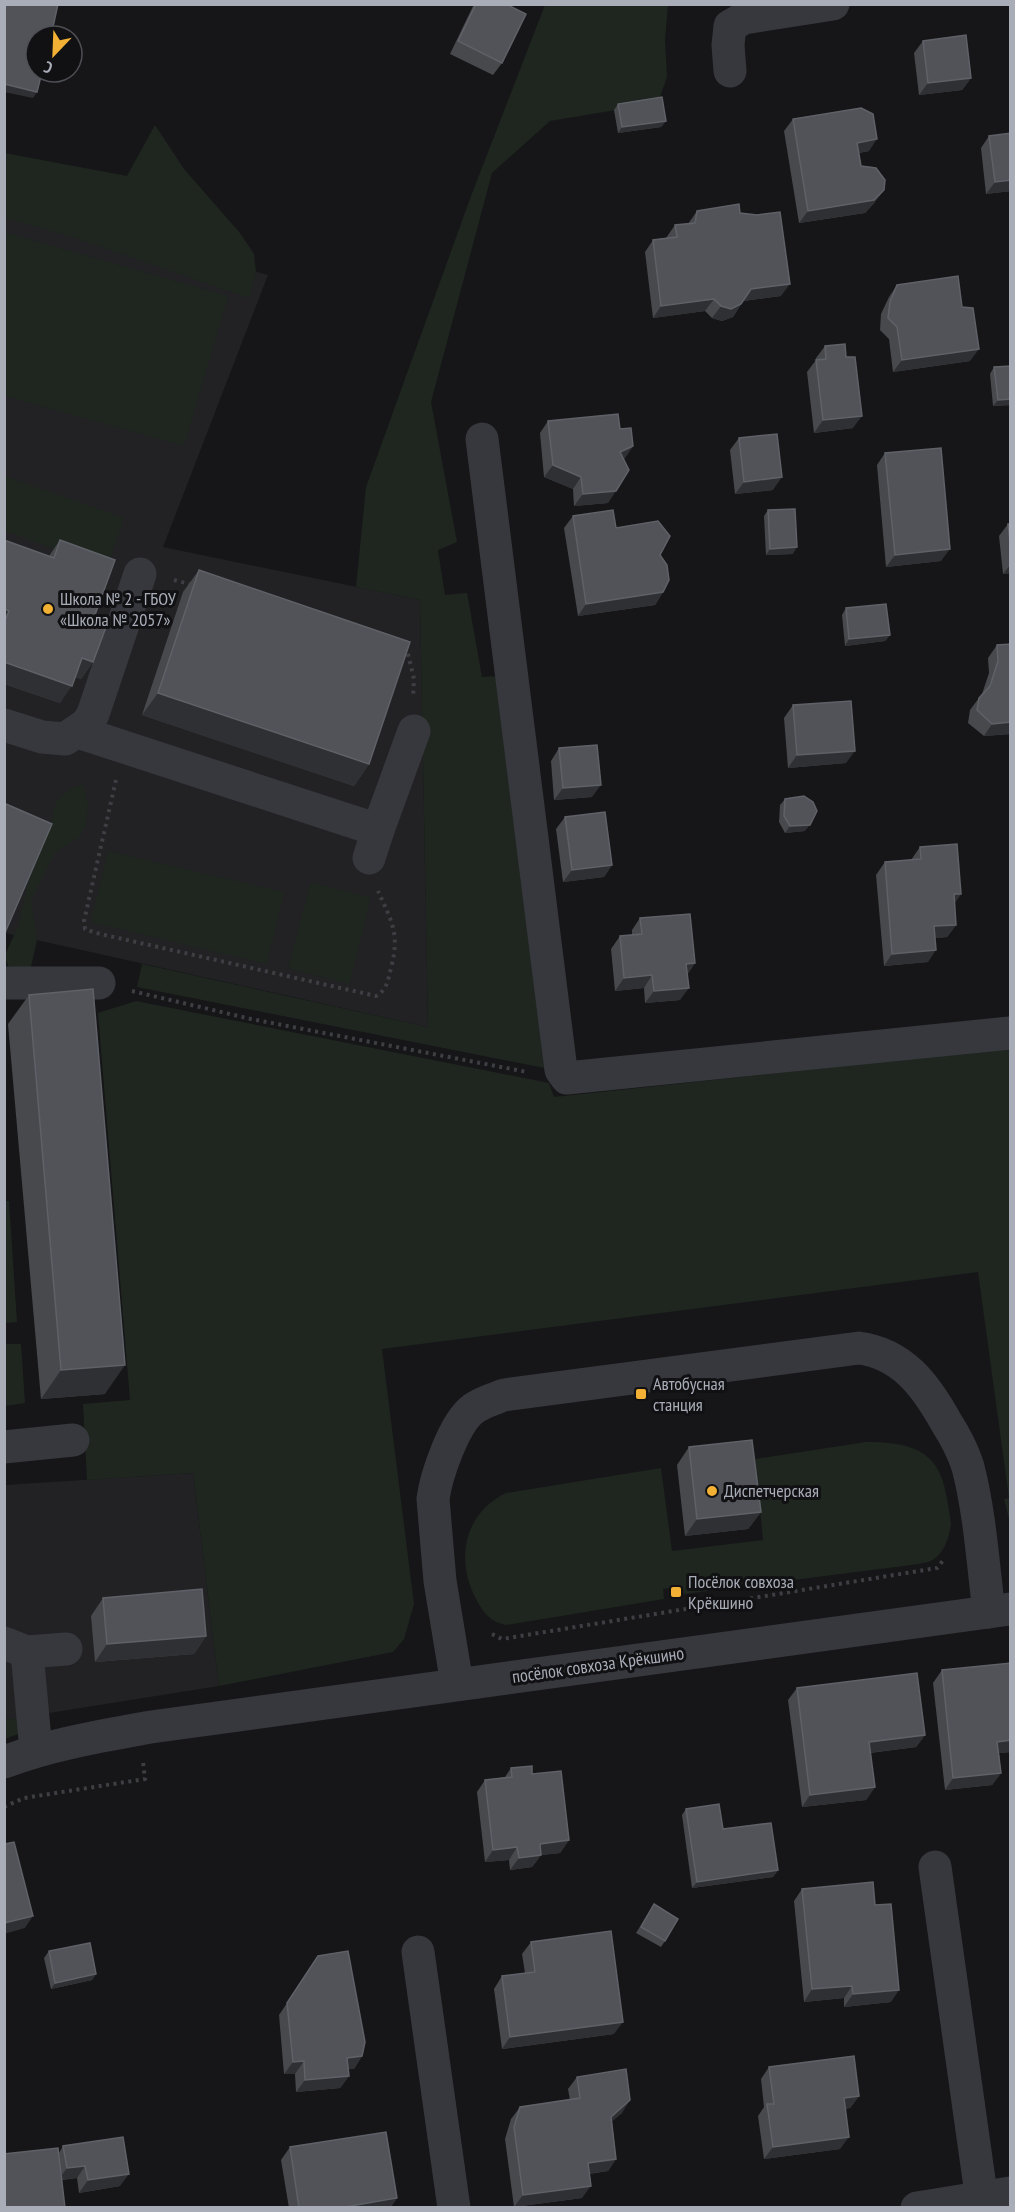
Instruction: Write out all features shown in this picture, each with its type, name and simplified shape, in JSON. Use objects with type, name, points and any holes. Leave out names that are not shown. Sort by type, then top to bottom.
[{"type":"street","points":[[730,71],[728,45],[730,26],[744,18],[833,4]]},
{"type":"street","points":[[482,439],[561,1070],[567,1078],[1011,1033]]},
{"type":"street","points":[[4,724],[42,737],[65,739],[87,724],[93,714],[140,574]]},
{"type":"street","points":[[78,732],[124,747],[373,844],[414,731]]},
{"type":"street","points":[[4,983],[99,983]]},
{"type":"street","points":[[458,1684],[440,1581],[433,1499],[448,1449],[472,1410],[504,1395],[859,1348],[877,1352],[893,1359],[923,1384],[960,1447],[967,1466],[1000,1610]]},
{"type":"street","points":[[4,1447],[74,1440]]},
{"type":"street","name":"посёлок совхоза Крёкшино","points":[[4,1762],[36,1750],[151,1727],[1000,1610]]},
{"type":"street","points":[[36,1750],[16,1648],[66,1649]]},
{"type":"street","points":[[917,2208],[992,2199],[935,1867]]},
{"type":"street","points":[[418,1952],[454,2208]]},
{"type":"path","points":[[140,574],[153,574],[198,586]]},
{"type":"path","points":[[400,647],[407,650],[414,679],[412,713],[414,731]]},
{"type":"path","points":[[124,747],[84,921],[85,928],[96,933],[376,996],[382,992],[389,981],[396,952],[395,932],[370,876],[373,844]]},
{"type":"path","points":[[99,983],[263,1022],[567,1078]]},
{"type":"path","points":[[492,1634],[502,1638],[937,1568],[945,1558]]},
{"type":"path","points":[[4,1807],[24,1798],[145,1779],[142,1762],[149,1761]]},
{"type":"shaded area","points":[[545,5],[668,5],[665,40],[667,77],[658,103],[550,121],[492,173],[431,402],[457,542],[438,550],[445,595],[467,593],[482,677],[501,676],[549,1069],[137,987],[142,964],[428,1027],[420,600],[356,587],[366,487],[471,196]]},
{"type":"shaded area","points":[[155,125],[184,169],[240,233],[254,254],[256,272],[249,298],[72,237],[5,218],[5,153],[127,176]]},
{"type":"shaded area","points":[[4,204],[268,275],[163,547],[420,600],[428,1027],[5,933]]},
{"type":"shaded area","points":[[4,232],[228,296],[184,446],[5,396]]},
{"type":"shaded area","points":[[5,476],[124,518],[107,568],[5,531]]},
{"type":"shaded area","points":[[83,784],[88,805],[86,825],[79,838],[56,851],[31,900],[37,940],[31,967],[15,969],[8,966],[5,955],[19,924],[28,882],[47,837],[55,806],[60,797],[70,789]]},
{"type":"shaded area","points":[[108,851],[284,892],[267,964],[91,922]]},
{"type":"shaded area","points":[[311,882],[371,898],[349,984],[288,968]]},
{"type":"shaded area","points":[[136,1001],[549,1083],[554,1097],[1010,1048],[1010,1523],[1004,1499],[1009,1498],[978,1272],[382,1349],[414,1604],[404,1639],[393,1652],[219,1686],[193,1473],[87,1480],[83,1404],[130,1400],[98,1013]]},
{"type":"shaded area","points":[[5,1201],[9,1201],[17,1322],[5,1323]]},
{"type":"shaded area","points":[[5,1344],[21,1344],[25,1403],[5,1406]]},
{"type":"shaded area","points":[[866,1442],[896,1444],[915,1449],[931,1460],[937,1468],[945,1488],[951,1523],[944,1548],[932,1560],[919,1564],[684,1594],[682,1586],[663,1589],[664,1599],[506,1625],[496,1622],[485,1613],[470,1584],[465,1554],[467,1539],[481,1513],[506,1493],[661,1468],[672,1551],[763,1540],[755,1459]]},
{"type":"shaded area","points":[[193,1473],[219,1686],[5,1720],[5,1485]]},
{"type":"shaded area","points":[[17,1718],[21,1733],[5,1739],[5,1720]]},
{"type":"building","points":[[4,4],[58,4],[54,24],[24,24],[24,84],[39,84],[37,92],[4,84]]},
{"type":"building","points":[[476,4],[506,4],[526,14],[502,63],[458,41]]},
{"type":"building","points":[[966,35],[971,78],[928,83],[923,41]]},
{"type":"building","points":[[662,97],[666,121],[622,127],[618,104]]},
{"type":"building","points":[[861,108],[873,114],[877,139],[857,143],[861,166],[876,168],[885,180],[884,190],[874,200],[808,211],[793,119]]},
{"type":"building","points":[[1011,133],[1011,180],[995,182],[989,136]]},
{"type":"building","points":[[739,204],[740,213],[757,215],[780,212],[790,284],[751,289],[741,304],[731,309],[721,306],[714,299],[661,306],[653,240],[677,237],[675,225],[695,223],[697,211]]},
{"type":"building","points":[[958,276],[962,307],[973,308],[979,349],[902,360],[897,327],[888,318],[890,302],[897,285]]},
{"type":"building","points":[[845,344],[846,357],[855,357],[862,416],[823,420],[816,360],[826,359],[825,346]]},
{"type":"building","points":[[1011,366],[1011,399],[998,400],[994,367]]},
{"type":"building","points":[[618,414],[620,429],[631,428],[633,446],[620,452],[629,470],[616,491],[583,494],[581,477],[553,465],[548,421]]},
{"type":"building","points":[[777,434],[782,477],[744,482],[739,438]]},
{"type":"building","points":[[941,448],[950,549],[895,555],[885,453]]},
{"type":"building","points":[[795,509],[797,547],[770,549],[768,510]]},
{"type":"building","points":[[613,510],[616,528],[658,521],[670,536],[660,555],[667,565],[669,580],[663,592],[586,604],[573,516]]},
{"type":"building","points":[[1008,524],[1011,524],[1011,550]]},
{"type":"building","name":"Школа № 2 - ГБОУ «Школа № 2057»","points":[[4,540],[54,558],[60,540],[115,560],[92,623],[106,627],[93,662],[82,658],[72,686],[4,662],[4,624],[9,611],[4,609]]},
{"type":"building","points":[[199,570],[410,642],[369,764],[158,693]]},
{"type":"building","points":[[886,604],[890,635],[849,639],[846,608]]},
{"type":"building","points":[[1011,644],[1011,722],[992,724],[977,710],[979,698],[990,686],[998,661],[997,645]]},
{"type":"building","points":[[851,701],[855,751],[797,755],[793,705]]},
{"type":"building","points":[[597,745],[601,785],[563,788],[559,748]]},
{"type":"building","points":[[804,796],[813,802],[817,811],[810,825],[790,826],[784,816],[785,799]]},
{"type":"building","points":[[6,804],[52,824],[4,935],[4,807]]},
{"type":"building","points":[[605,812],[612,865],[572,870],[565,817]]},
{"type":"building","points":[[957,844],[961,894],[954,894],[956,925],[934,926],[936,950],[892,954],[885,862],[921,859],[920,847]]},
{"type":"building","points":[[690,914],[695,963],[686,964],[689,988],[654,991],[652,975],[624,978],[620,936],[642,934],[640,918]]},
{"type":"building","points":[[93,989],[125,1365],[61,1370],[29,995]]},
{"type":"building","name":"Диспетчерская","points":[[752,1440],[761,1512],[697,1519],[689,1447]]},
{"type":"building","points":[[202,1589],[206,1636],[107,1644],[103,1598]]},
{"type":"building","points":[[1011,1663],[1011,1740],[997,1742],[1001,1773],[953,1778],[942,1670]]},
{"type":"building","points":[[917,1673],[925,1735],[869,1742],[875,1787],[810,1795],[797,1688]]},
{"type":"building","points":[[532,1766],[532,1774],[561,1771],[569,1840],[540,1844],[541,1855],[519,1858],[517,1847],[493,1850],[485,1780],[512,1777],[511,1768]]},
{"type":"building","points":[[719,1804],[723,1829],[771,1823],[778,1870],[697,1882],[686,1809]]},
{"type":"building","points":[[14,1842],[33,1916],[4,1923],[4,1844]]},
{"type":"building","points":[[873,1882],[875,1905],[891,1904],[899,1990],[853,1994],[852,1986],[812,1989],[802,1889]]},
{"type":"building","points":[[654,1904],[678,1919],[665,1941],[641,1927]]},
{"type":"building","points":[[611,1931],[623,2022],[510,2037],[502,1976],[535,1972],[531,1942]]},
{"type":"building","points":[[90,1943],[96,1974],[55,1983],[49,1951]]},
{"type":"building","points":[[348,1951],[365,2042],[362,2056],[347,2058],[349,2076],[305,2080],[304,2061],[293,2062],[287,2003],[318,1956]]},
{"type":"building","points":[[854,2056],[859,2096],[844,2098],[849,2137],[773,2147],[767,2104],[774,2104],[769,2067]]},
{"type":"building","points":[[626,2069],[630,2100],[611,2117],[616,2159],[588,2163],[591,2186],[523,2195],[514,2127],[520,2107],[580,2098],[577,2077]]},
{"type":"building","points":[[386,2132],[397,2198],[339,2208],[299,2208],[290,2147]]},
{"type":"building","points":[[123,2137],[129,2174],[88,2180],[85,2166],[67,2168],[63,2146]]},
{"type":"building","points":[[58,2148],[65,2208],[4,2208],[4,2154]]},
{"type":"place","name":"Школа № 2 - ГБОУ «Школа № 2057»","points":[[48,609]]},
{"type":"place","name":"Автобусная станция","points":[[641,1394]]},
{"type":"place","name":"Диспетчерская","points":[[712,1491]]},
{"type":"place","name":"Посёлок совхоза Крёкшино","points":[[676,1592]]}]
